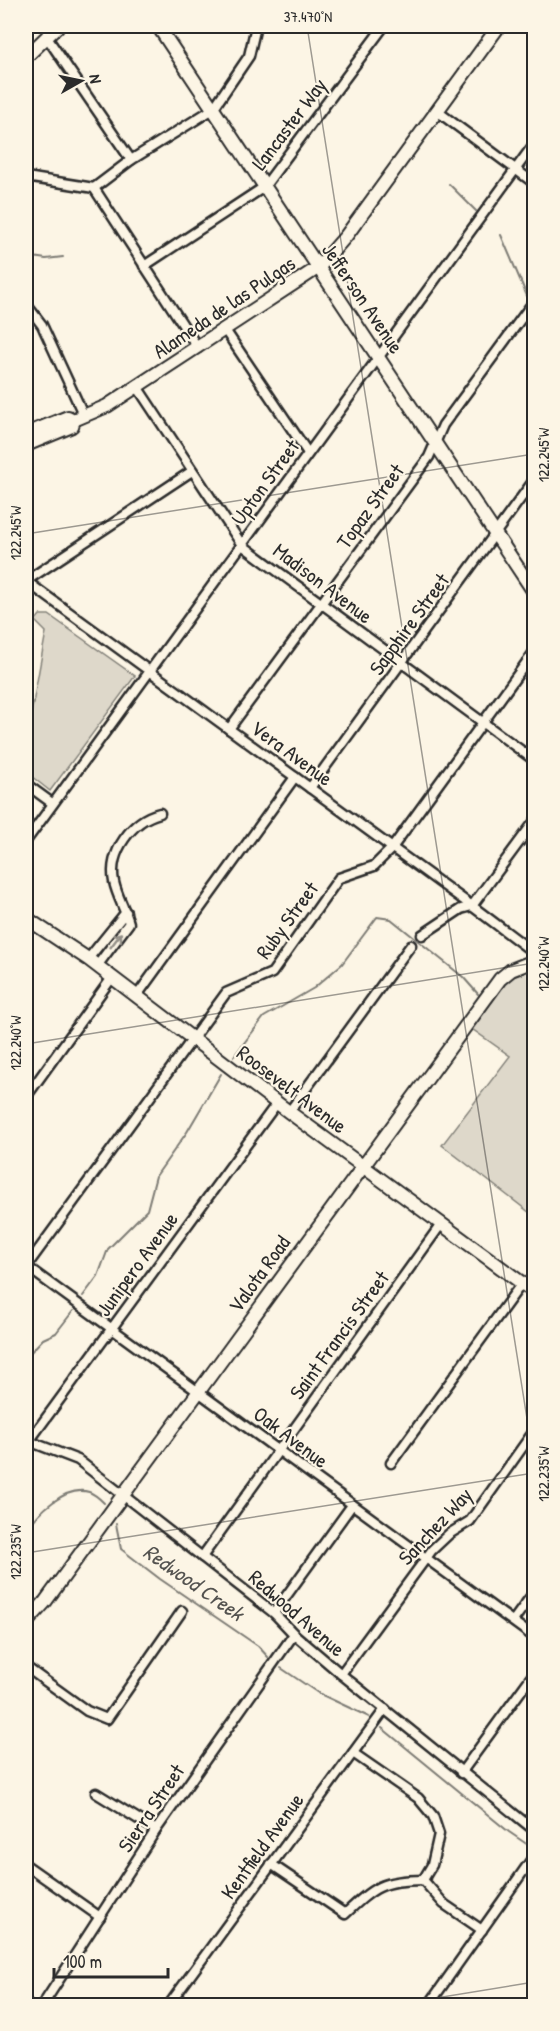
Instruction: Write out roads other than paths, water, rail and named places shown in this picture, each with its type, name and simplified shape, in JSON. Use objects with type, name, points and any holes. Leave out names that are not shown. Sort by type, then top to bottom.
[{"type":"street","points":[[26,57],[58,26]]},
{"type":"street","name":"Jefferson Avenue","points":[[158,26],[534,592]]},
{"type":"street","points":[[26,177],[94,188],[131,160],[213,109],[249,56],[256,26]]},
{"type":"street","name":"Lancaster Way","points":[[144,266],[264,187],[384,26]]},
{"type":"street","name":"Alameda de las Pulgas","points":[[26,445],[72,426],[79,418],[138,388],[319,267],[332,255],[499,26]]},
{"type":"street","points":[[46,36],[131,160]]},
{"type":"street","points":[[437,111],[534,183]]},
{"type":"street","name":"Upton Street","points":[[26,841],[534,144]]},
{"type":"street","points":[[94,188],[198,348]]},
{"type":"street","name":"Topaz Street","points":[[229,729],[429,456],[443,425],[534,301]]},
{"type":"street","points":[[26,304],[42,325],[79,418]]},
{"type":"street","points":[[225,330],[308,453]]},
{"type":"street","name":"Madison Avenue","points":[[138,388],[242,545],[534,760]]},
{"type":"street","name":"Alameda de las Pulgas","points":[[26,434],[68,417],[79,418]]},
{"type":"street","points":[[26,581],[192,471]]},
{"type":"street","name":"Sapphire Street","points":[[310,788],[534,480]]},
{"type":"street","name":"Vera Avenue","points":[[26,581],[472,906],[529,949],[534,959]]},
{"type":"street","name":"Ruby Street","points":[[26,1266],[226,993],[272,973],[339,878],[374,866],[392,848],[534,652]]},
{"type":"street","points":[[136,997],[295,777]]},
{"type":"street","points":[[26,784],[52,803]]},
{"type":"street","points":[[92,963],[129,923],[114,882],[113,867],[118,852],[139,822],[147,816],[160,813]]},
{"type":"street","points":[[422,935],[461,909],[472,906],[534,822]]},
{"type":"street","name":"Roosevelt Avenue","points":[[26,919],[92,963],[289,1112],[534,1292]]},
{"type":"street","points":[[289,1112],[411,945]]},
{"type":"street","name":"Valota Road","points":[[26,1623],[45,1602],[500,979],[534,959]]},
{"type":"street","points":[[26,1097],[111,979]]},
{"type":"street","name":"Junipero Avenue","points":[[27,1443],[277,1103]]},
{"type":"street","name":"Saint Francis Street","points":[[202,1557],[442,1223]]},
{"type":"street","name":"Oak Avenue","points":[[26,1266],[534,1637]]},
{"type":"street","points":[[391,1463],[522,1283]]},
{"type":"street","name":"Sanchez Way","points":[[341,1674],[426,1558],[449,1534],[470,1521],[534,1431]]},
{"type":"street","name":"Redwood Avenue","points":[[27,1443],[78,1460],[274,1613],[294,1634],[341,1674],[460,1773],[534,1830]]},
{"type":"street","points":[[274,1613],[352,1505]]},
{"type":"street","points":[[513,1621],[534,1592]]},
{"type":"street","points":[[26,1667],[87,1711],[107,1719],[182,1611]]},
{"type":"street","name":"Sierra Street","points":[[42,2006],[156,1830],[294,1634]]},
{"type":"street","points":[[460,1773],[534,1673]]},
{"type":"street","name":"Kentfield Avenue","points":[[168,2006],[385,1709]]},
{"type":"street","points":[[353,1753],[417,1798],[433,1816],[439,1834],[432,1865],[423,1880]]},
{"type":"street","points":[[96,1793],[156,1830]]},
{"type":"street","points":[[428,2006],[534,1856]]},
{"type":"street","points":[[272,1864],[345,1914],[373,1888],[402,1880],[423,1880],[444,1904],[482,1930]]},
{"type":"street","points":[[26,1865],[100,1917]]},
{"type":"waterway","points":[[449,184],[476,211]]},
{"type":"waterway","points":[[501,235],[527,296]]},
{"type":"waterway","points":[[26,256],[46,259],[63,257]]},
{"type":"waterway","points":[[234,1056],[264,1017],[314,988],[342,964],[377,917],[391,919],[463,977],[478,994]]},
{"type":"waterway","points":[[83,1296],[98,1276],[108,1249],[147,1210],[156,1176],[187,1132],[221,1074]]},
{"type":"waterway","points":[[26,1357],[43,1339],[56,1333],[73,1311]]},
{"type":"waterway","name":"Redwood Creek","points":[[26,1530],[45,1509],[62,1496],[80,1491],[89,1492],[104,1503]]},
{"type":"waterway","name":"Redwood Creek","points":[[116,1524],[121,1549],[160,1579],[258,1646],[268,1657]]},
{"type":"waterway","name":"Redwood Creek","points":[[281,1668],[318,1693],[369,1717]]},
{"type":"waterway","name":"Redwood Creek","points":[[382,1728],[509,1832],[531,1847]]}]
